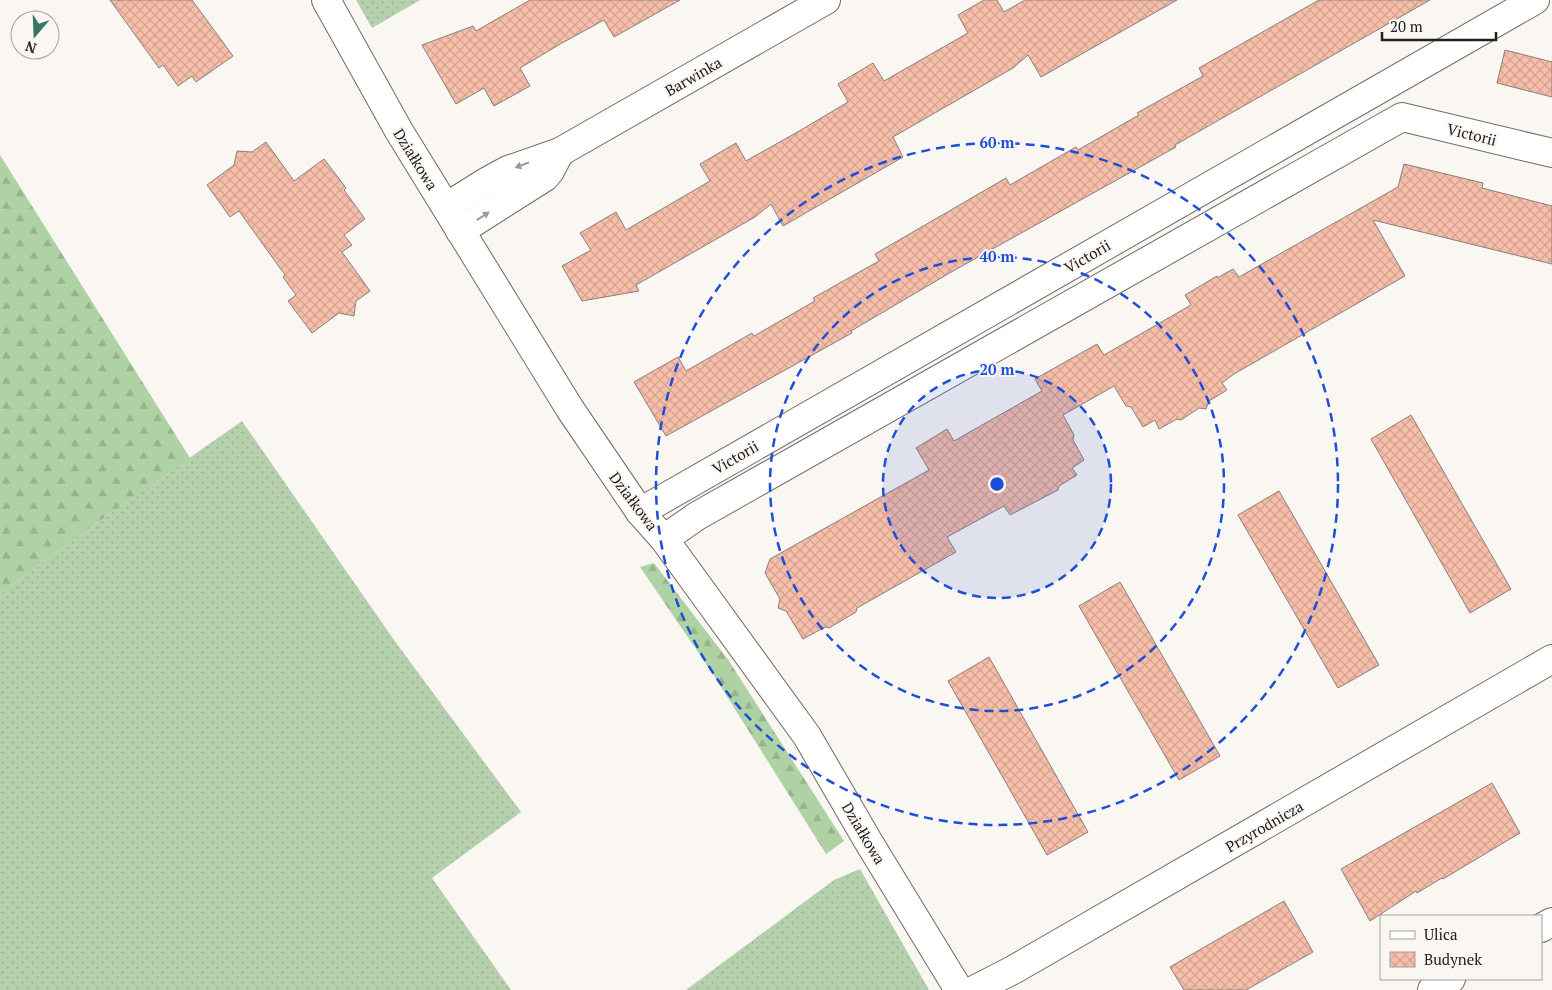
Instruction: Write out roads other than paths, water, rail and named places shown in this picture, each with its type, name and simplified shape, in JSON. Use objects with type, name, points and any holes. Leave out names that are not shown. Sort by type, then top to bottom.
[{"type":"street","name":"Działkowa","points":[[326,0],[399,132],[574,416],[640,512],[664,539],[807,736],[958,990]]},
{"type":"street","name":"Barwinka","points":[[446,207],[508,170],[560,152],[826,0]]},
{"type":"street","name":"Victorii","points":[[640,512],[1535,0]]},
{"type":"street","name":"Victorii","points":[[664,539],[697,516],[1402,117],[1552,153]]},
{"type":"street","points":[[460,231],[545,177],[560,152]]},
{"type":"street","name":"Przyrodnicza","points":[[974,990],[1013,970],[1552,659]]},
{"type":"street","points":[[1432,990],[1449,980]]}]
